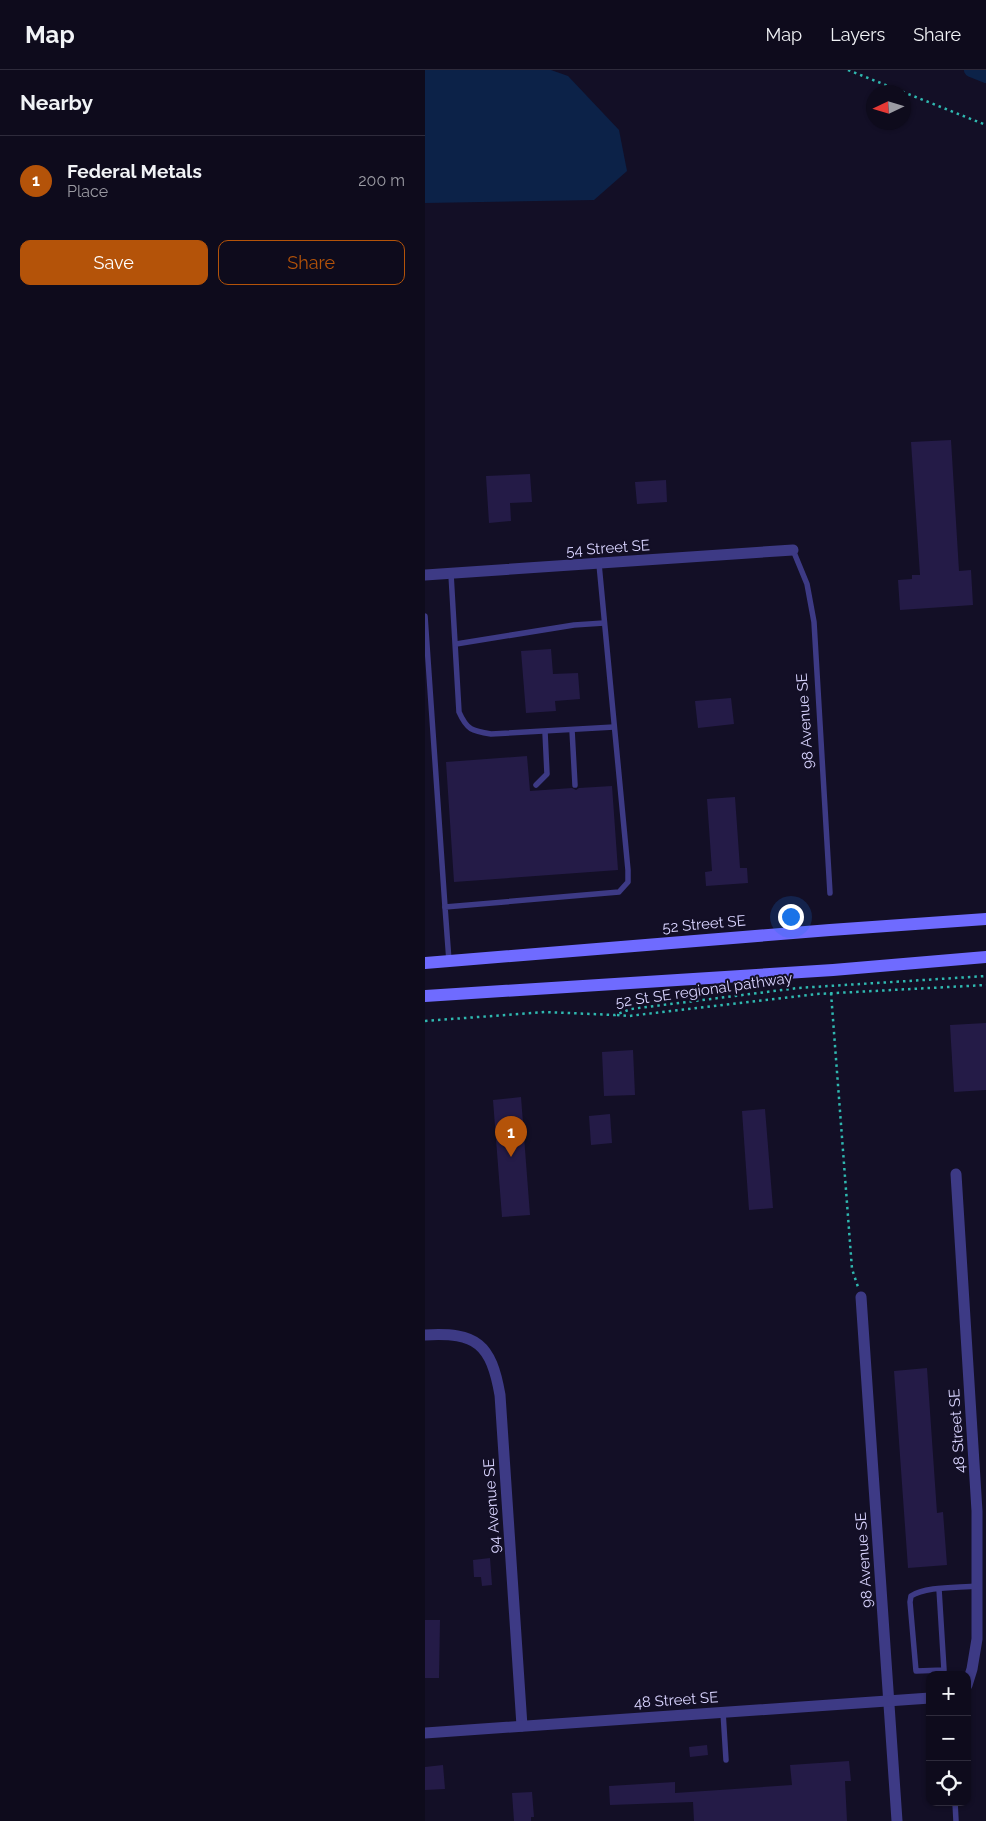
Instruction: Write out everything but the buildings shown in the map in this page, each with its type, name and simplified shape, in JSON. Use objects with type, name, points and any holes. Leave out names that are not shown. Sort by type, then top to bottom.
[{"type":"main road","name":"52 Street SE","points":[[425,963],[811,931],[986,919]]},
{"type":"main road","points":[[425,996],[833,970],[986,957]]},
{"type":"street","name":"54 Street SE","points":[[425,575],[793,550]]},
{"type":"street","name":"48 Street SE","points":[[956,1174],[977,1511],[977,1639],[971,1672]]},
{"type":"street","name":"98 Avenue SE","points":[[861,1297],[897,1821]]},
{"type":"street","name":"94 Avenue SE","points":[[425,1335],[465,1336],[477,1343],[490,1359],[496,1373],[500,1395],[522,1726]]},
{"type":"street","name":"48 Street SE","points":[[425,1733],[926,1698]]},
{"type":"lane","name":"98 Avenue SE","points":[[793,550],[807,584],[814,622],[830,893]]},
{"type":"lane","points":[[445,907],[619,892],[627,882],[628,870],[599,564]]},
{"type":"lane","points":[[451,574],[459,712],[465,724],[473,731],[491,734],[614,727]]},
{"type":"lane","points":[[425,616],[449,961]]},
{"type":"lane","points":[[456,644],[574,625],[604,623]]},
{"type":"lane","points":[[572,730],[575,785]]},
{"type":"lane","points":[[536,785],[547,774],[545,732]]},
{"type":"lane","points":[[939,1589],[944,1670],[916,1671],[911,1596],[919,1591],[939,1589],[977,1586]]},
{"type":"lane","points":[[723,1712],[726,1760]]},
{"type":"lane","points":[[955,1806],[956,1821]]},
{"type":"path","points":[[848,70],[986,125]]},
{"type":"path","name":"52 St SE regional pathway","points":[[425,1021],[545,1012],[615,1015],[631,1009],[798,988],[986,976]]},
{"type":"path","points":[[615,1015],[629,1016],[831,993],[986,985]]},
{"type":"path","points":[[831,993],[852,1270],[861,1297]]},
{"type":"water","points":[[425,70],[551,70],[568,76],[619,130],[627,171],[594,200],[425,203]]},
{"type":"waterway","points":[[971,70],[986,76]]},
{"type":"place","name":"Federal Metals","points":[[511,1157]]}]
